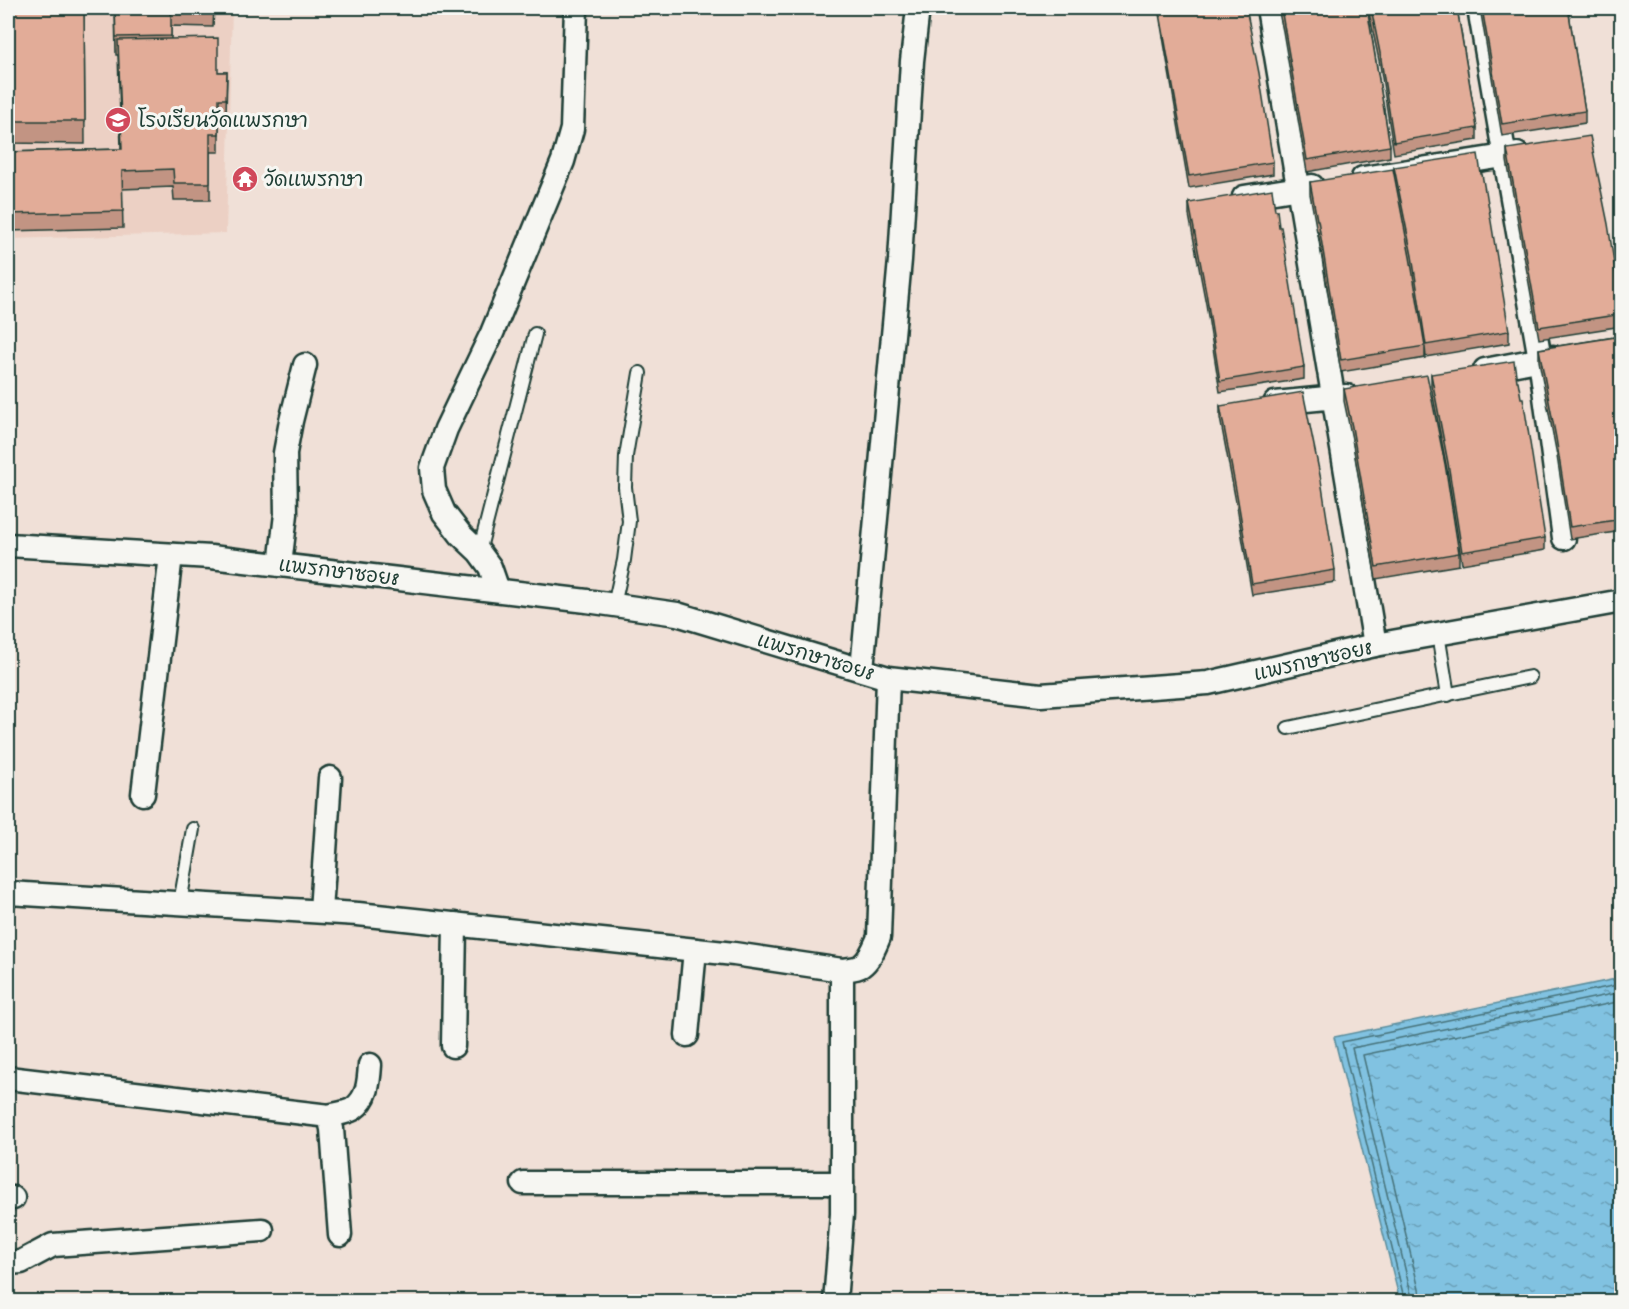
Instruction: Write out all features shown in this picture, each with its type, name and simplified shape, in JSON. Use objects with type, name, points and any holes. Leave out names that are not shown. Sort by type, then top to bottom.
[{"type":"street","points":[[498,590],[490,567],[444,513],[434,490],[432,468],[446,429],[492,333],[563,160],[572,129],[576,8]]},
{"type":"street","points":[[862,669],[900,260],[912,61],[918,8]]},
{"type":"street","points":[[1268,8],[1375,645]]},
{"type":"street","points":[[1479,8],[1540,359],[1564,538]]},
{"type":"street","points":[[1221,202],[1538,151]]},
{"type":"street","points":[[1460,374],[1575,352]]},
{"type":"street","points":[[280,565],[286,514],[285,453],[305,365]]},
{"type":"street","points":[[1257,405],[1333,398],[1368,392]]},
{"type":"street","name":"แพรกษาซอย8","points":[[8,545],[211,557],[498,590],[677,614],[888,678],[1041,694],[1208,684],[1375,645],[1622,601]]},
{"type":"street","points":[[143,794],[171,555]]},
{"type":"street","points":[[8,893],[358,914],[695,950],[842,970],[862,966],[879,937],[888,678]]},
{"type":"street","points":[[321,911],[330,778]]},
{"type":"street","points":[[453,1046],[455,924]]},
{"type":"street","points":[[687,1035],[695,950]]},
{"type":"street","points":[[835,1302],[842,1214],[842,970]]},
{"type":"street","points":[[8,1078],[329,1116],[352,1109],[363,1099],[369,1086],[370,1065]]},
{"type":"street","points":[[329,1116],[332,1129],[339,1235]]},
{"type":"street","points":[[523,1183],[842,1183]]},
{"type":"street","points":[[8,1263],[21,1262],[52,1245],[262,1230]]},
{"type":"lane","points":[[479,552],[535,334]]},
{"type":"lane","points":[[614,605],[624,560],[629,522],[625,487],[626,456],[640,373]]},
{"type":"lane","points":[[1438,634],[1448,694]]},
{"type":"lane","points":[[1288,728],[1530,677]]},
{"type":"lane","points":[[180,903],[193,829]]},
{"type":"shaded area","name":"โรงเรียนวัดแพรกษา","points":[[8,8],[232,8],[226,233],[8,239]]},
{"type":"water","points":[[1621,978],[1621,1301],[1400,1301],[1334,1037]]},
{"type":"building","points":[[8,8],[84,8],[85,121],[8,121]]},
{"type":"building","points":[[115,8],[171,8],[171,36],[116,37]]},
{"type":"building","points":[[1159,8],[1246,8],[1273,162],[1189,176]]},
{"type":"building","points":[[1281,8],[1367,8],[1390,146],[1307,160]]},
{"type":"building","points":[[1371,8],[1457,8],[1477,128],[1394,142]]},
{"type":"building","points":[[1482,8],[1568,8],[1585,111],[1502,124]]},
{"type":"building","points":[[218,38],[218,72],[227,72],[226,99],[219,99],[219,134],[210,134],[210,183],[174,183],[173,169],[122,171],[123,211],[8,214],[8,152],[122,149],[118,40]]},
{"type":"building","points":[[1590,136],[1608,224],[1622,314],[1539,327],[1507,149]]},
{"type":"building","points":[[1478,154],[1509,331],[1426,345],[1412,256],[1394,167]]},
{"type":"building","points":[[1393,169],[1425,346],[1341,360],[1310,182]]},
{"type":"building","points":[[1272,189],[1279,227],[1281,227],[1304,367],[1220,381],[1189,203]]},
{"type":"building","points":[[1622,336],[1622,519],[1570,527],[1539,349]]},
{"type":"building","points":[[1514,361],[1521,398],[1523,398],[1545,538],[1462,552],[1431,374]]},
{"type":"building","points":[[1427,375],[1445,464],[1459,553],[1376,567],[1344,389]]},
{"type":"building","points":[[1303,392],[1321,480],[1335,570],[1252,584],[1220,406]]},
{"type":"place","name":"โรงเรียนวัดแพรกษา","points":[[118,120]]},
{"type":"place","name":"วัดแพรกษา","points":[[245,179]]}]
